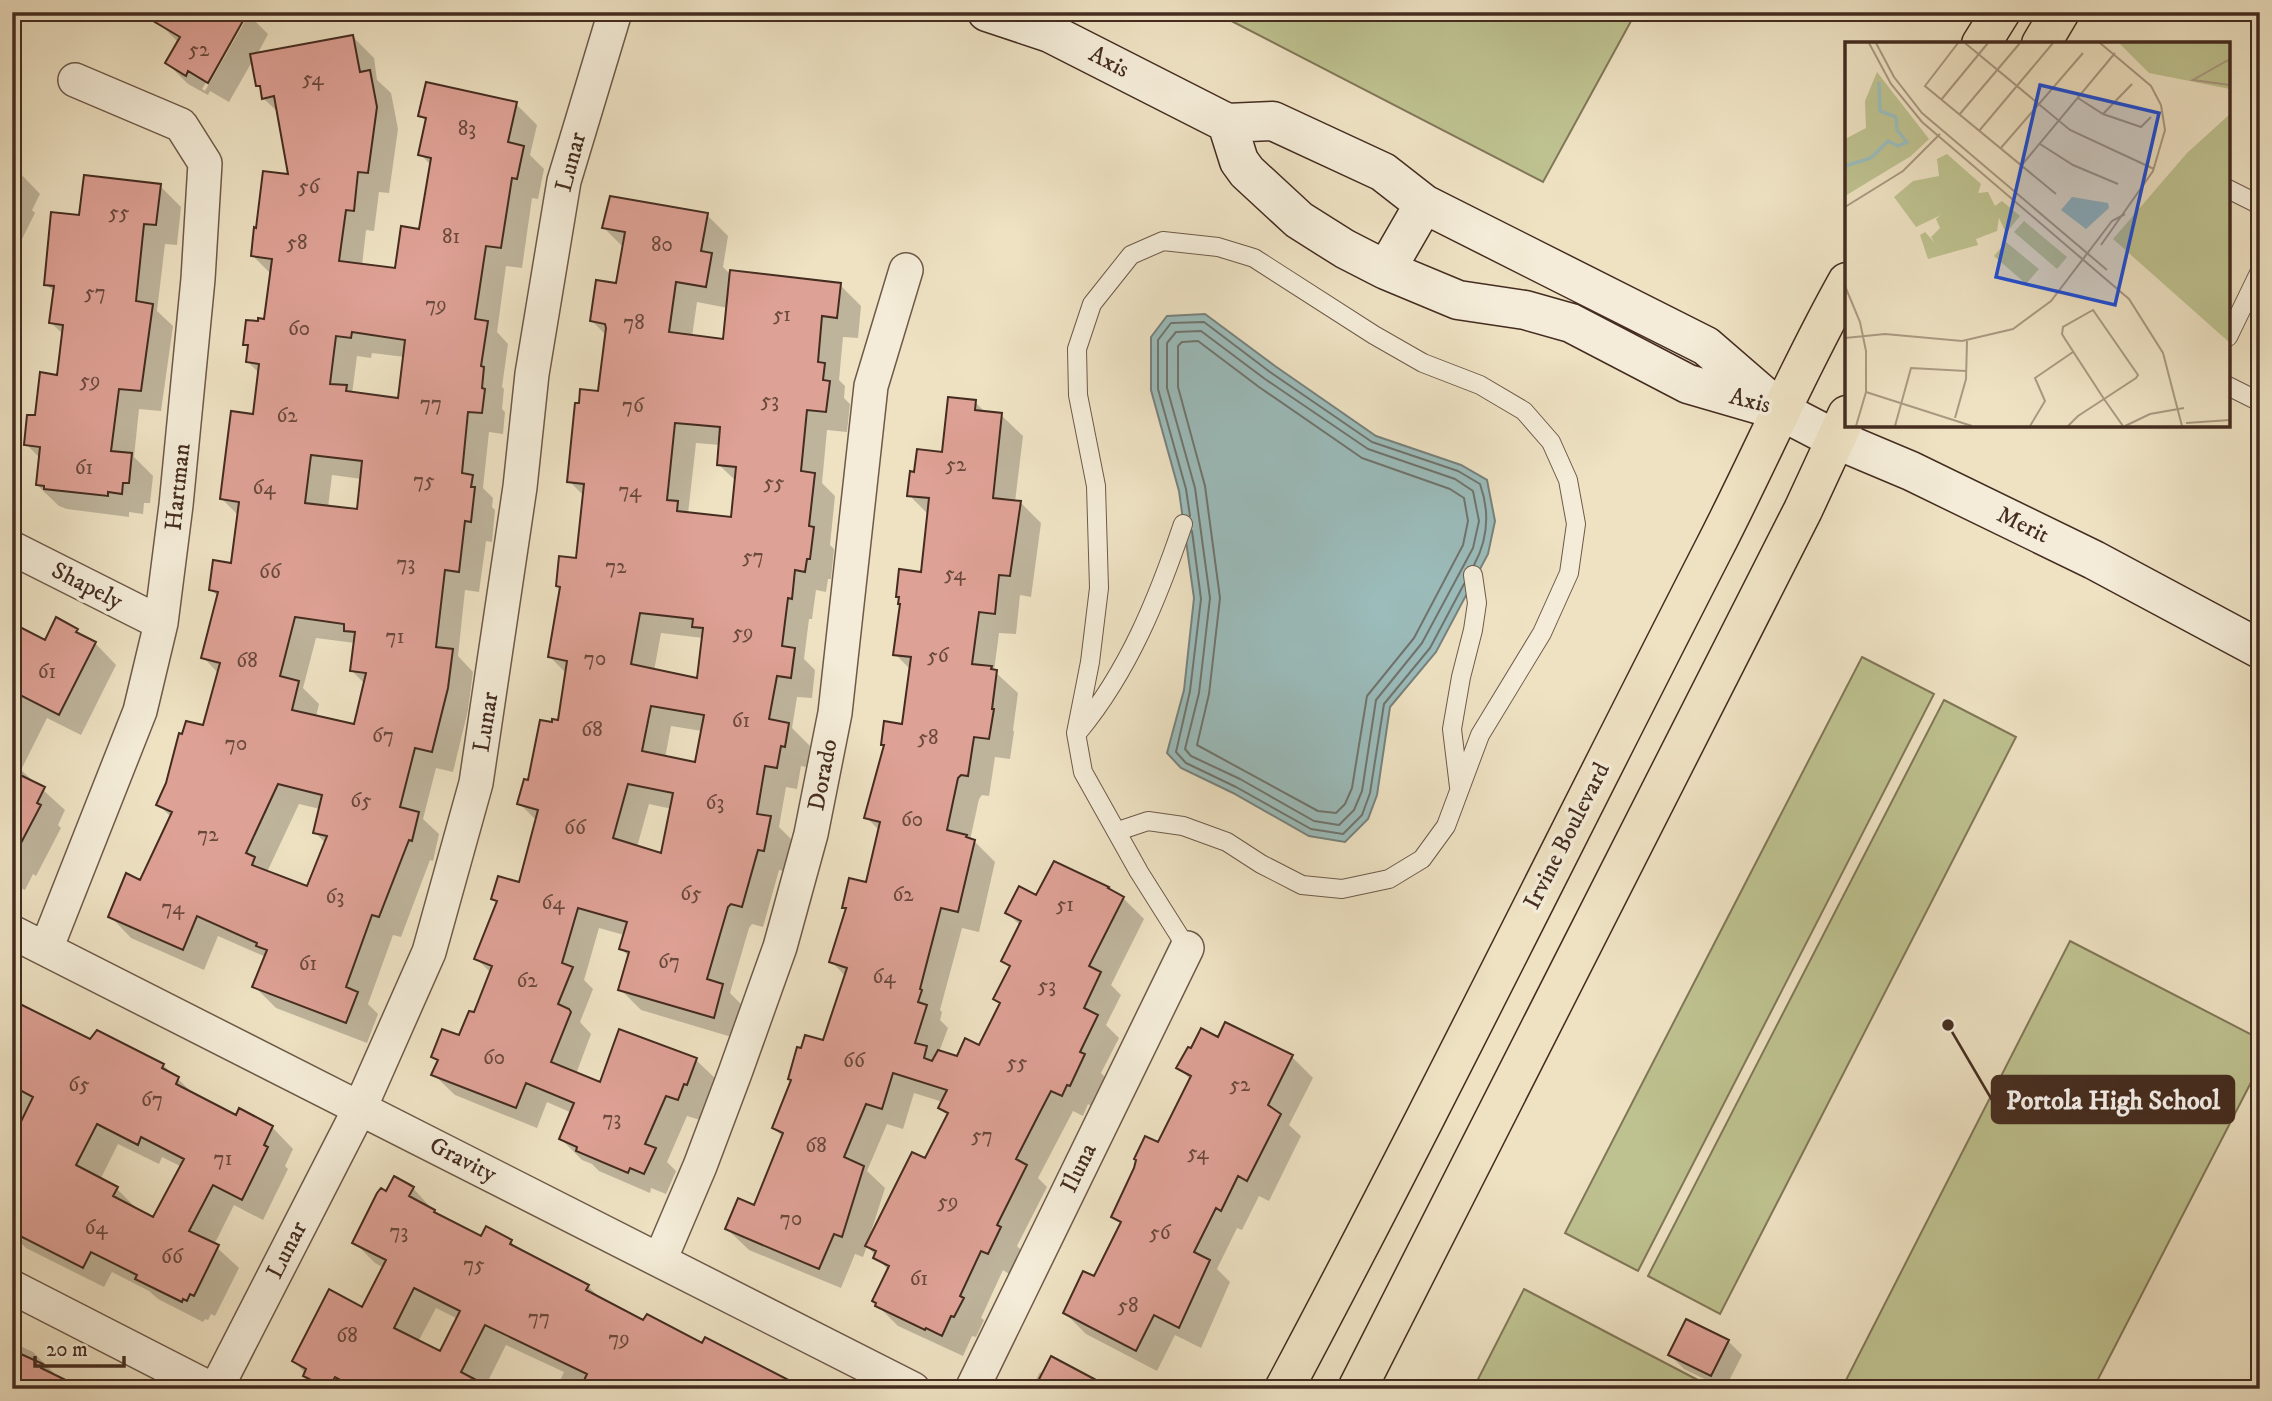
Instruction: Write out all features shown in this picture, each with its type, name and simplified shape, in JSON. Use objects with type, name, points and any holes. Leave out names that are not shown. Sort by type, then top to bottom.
[{"type":"main road","points":[[1982,42],[2001,12]]},
{"type":"main road","points":[[2041,42],[2060,12]]},
{"type":"main road","name":"Irvine Boulevard","points":[[1284,1389],[1357,1251],[1745,488],[1813,342],[1845,286]]},
{"type":"main road","points":[[1357,1389],[1803,510],[1841,427]]},
{"type":"street","name":"Lunar","points":[[214,1389],[360,1108],[429,952],[476,783],[520,487],[532,374],[564,181],[615,12]]},
{"type":"street","name":"Axis","points":[[987,12],[1050,33],[1227,123],[1273,121],[1383,172],[1424,204],[1706,346],[1781,411]]},
{"type":"street","name":"Hartman","points":[[46,949],[140,711],[161,623],[177,505],[198,279],[205,163],[181,125],[75,80]]},
{"type":"street","name":"Axis","points":[[1227,123],[1239,161],[1298,220],[1345,249],[1386,270],[1458,300],[1525,310],[1572,323],[1688,384],[1781,411]]},
{"type":"street","points":[[1386,270],[1424,204]]},
{"type":"street","name":"Dorado","points":[[660,1260],[700,1166],[749,1035],[780,947],[811,834],[835,713],[871,386],[906,270]]},
{"type":"street","name":"Merit","points":[[1781,411],[1841,427],[1911,471],[2094,560],[2260,649]]},
{"type":"street","name":"Shapely","points":[[12,548],[161,623]]},
{"type":"street","name":"Gravity","points":[[12,932],[913,1389]]},
{"type":"street","name":"Iluna","points":[[972,1389],[1187,948]]},
{"type":"street","points":[[12,1287],[214,1389]]},
{"type":"lane","points":[[2230,190],[2260,205]]},
{"type":"lane","points":[[1118,831],[1148,821],[1182,826],[1227,842],[1261,864],[1302,885],[1342,889],[1389,879],[1422,859],[1446,826],[1480,735],[1542,634],[1569,573],[1576,524],[1568,480],[1551,442],[1524,411],[1480,385],[1423,363],[1254,258],[1218,247],[1163,241],[1131,255],[1092,304],[1077,349],[1079,394],[1096,486],[1099,588],[1090,662],[1076,733],[1083,772],[1139,872],[1187,948]]},
{"type":"lane","points":[[2230,333],[2260,271]]},
{"type":"lane","points":[[2230,387],[2260,402]]},
{"type":"lane","points":[[1076,733],[1102,702],[1118,676],[1167,572],[1183,524]]},
{"type":"lane","points":[[1460,791],[1452,729],[1477,603],[1473,575]]},
{"type":"green space","points":[[1214,12],[1636,12],[1543,182]]},
{"type":"green space","points":[[1862,657],[1934,694],[1638,1271],[1565,1233]]},
{"type":"green space","points":[[1944,700],[2016,737],[1720,1314],[1648,1276]]},
{"type":"green space","points":[[2070,941],[2260,1039],[2260,1065],[2093,1389],[1858,1389],[1845,1382]]},
{"type":"green space","points":[[1524,1289],[1715,1389],[1473,1389]]},
{"type":"water","points":[[1205,314],[1376,436],[1461,465],[1487,480],[1495,521],[1488,554],[1436,652],[1390,707],[1377,795],[1368,819],[1345,842],[1309,836],[1233,793],[1181,768],[1167,753],[1184,690],[1194,598],[1179,491],[1151,390],[1151,337],[1167,316]]},
{"type":"building","points":[[138,12],[248,12],[208,83],[188,71],[186,76],[165,63],[180,37]]},
{"type":"building","points":[[353,35],[360,72],[370,70],[377,107],[368,173],[358,172],[354,211],[346,210],[339,261],[395,268],[401,226],[419,229],[431,158],[418,155],[426,118],[418,116],[426,82],[517,102],[508,142],[524,146],[517,179],[512,178],[501,248],[486,246],[475,319],[488,321],[481,366],[484,367],[482,388],[485,389],[482,413],[468,412],[462,473],[473,475],[471,487],[475,487],[471,522],[465,521],[459,572],[445,570],[436,647],[453,649],[448,688],[432,752],[415,748],[400,807],[419,812],[412,841],[409,840],[379,917],[372,915],[346,987],[358,992],[346,1023],[252,987],[267,950],[197,916],[183,950],[108,917],[126,873],[140,880],[172,812],[156,805],[166,783],[179,733],[182,734],[186,721],[203,725],[220,663],[201,658],[218,592],[209,590],[213,560],[231,563],[239,502],[220,499],[231,411],[253,414],[259,364],[246,362],[248,345],[243,345],[246,320],[264,319],[272,259],[251,256],[254,227],[256,228],[263,171],[288,174],[274,96],[262,99],[260,86],[256,86],[250,54]],"holes":[[[352,332],[405,340],[398,398],[346,391],[347,385],[330,384],[336,336],[351,338]],[[311,455],[362,461],[357,509],[305,503]],[[295,617],[344,624],[344,631],[355,632],[350,671],[366,673],[354,724],[292,710],[299,681],[280,676]],[[278,784],[322,795],[313,833],[327,836],[307,886],[252,865],[255,857],[246,853]]]},
{"type":"building","points":[[84,175],[161,184],[156,225],[144,224],[136,301],[153,304],[141,391],[119,389],[111,451],[132,453],[129,483],[123,483],[122,494],[108,492],[108,496],[44,489],[44,486],[36,485],[40,447],[24,445],[27,415],[35,415],[40,372],[57,375],[63,325],[49,323],[54,286],[44,285],[51,212],[79,215]]},
{"type":"building","points":[[610,196],[708,213],[701,251],[712,253],[706,287],[676,282],[669,332],[723,339],[730,270],[841,283],[837,318],[822,316],[818,362],[825,363],[823,380],[830,381],[826,412],[807,410],[801,471],[815,473],[809,526],[814,527],[810,559],[807,559],[805,572],[795,570],[792,599],[788,598],[782,646],[795,648],[791,678],[777,676],[769,719],[789,723],[785,747],[781,746],[777,768],[765,766],[757,814],[771,816],[764,851],[758,850],[742,907],[731,904],[728,907],[707,979],[723,984],[714,1018],[618,990],[629,952],[619,949],[627,922],[578,908],[562,963],[573,967],[558,1004],[571,1012],[551,1062],[600,1082],[619,1029],[697,1058],[678,1100],[666,1096],[645,1144],[656,1148],[644,1174],[630,1168],[628,1173],[576,1151],[577,1147],[559,1139],[574,1103],[526,1083],[516,1108],[431,1075],[438,1060],[431,1057],[442,1029],[459,1035],[469,1011],[474,1012],[492,966],[474,959],[497,901],[491,899],[498,876],[519,882],[538,810],[517,804],[524,779],[528,780],[540,720],[558,720],[567,661],[548,657],[560,587],[556,586],[559,556],[576,558],[584,484],[567,482],[575,403],[579,403],[580,389],[598,391],[606,328],[605,324],[590,321],[596,280],[616,283],[625,232],[602,228]],"holes":[[[675,423],[720,427],[717,465],[736,467],[731,517],[677,511],[678,501],[667,500]],[[640,613],[693,619],[692,627],[703,628],[697,678],[631,664]],[[651,706],[704,715],[695,762],[642,751]],[[628,784],[673,793],[661,853],[613,838]]]},
{"type":"building","points":[[948,397],[976,400],[975,410],[1002,413],[993,498],[1021,501],[1010,576],[999,575],[995,614],[979,612],[972,664],[992,666],[991,669],[997,670],[994,709],[989,739],[974,737],[968,776],[961,775],[958,778],[947,830],[975,840],[958,912],[941,908],[920,989],[922,990],[918,1002],[927,1005],[915,1043],[927,1046],[924,1058],[932,1061],[938,1050],[957,1056],[965,1038],[979,1045],[1000,1003],[993,999],[1010,966],[1001,961],[1021,921],[1005,913],[1019,886],[1036,895],[1054,861],[1124,897],[1089,966],[1101,972],[1084,1008],[1098,1015],[1080,1052],[1085,1054],[1070,1086],[1067,1085],[1062,1096],[1051,1091],[1016,1159],[1027,1165],[997,1225],[1001,1227],[988,1254],[981,1251],[960,1296],[964,1298],[954,1317],[951,1316],[942,1336],[875,1306],[876,1303],[872,1301],[889,1266],[873,1258],[876,1251],[865,1246],[912,1152],[925,1158],[948,1113],[938,1108],[947,1090],[893,1073],[882,1109],[866,1104],[844,1157],[864,1166],[842,1237],[834,1234],[819,1269],[725,1229],[738,1198],[754,1205],[783,1133],[772,1128],[791,1080],[788,1079],[797,1047],[801,1048],[805,1035],[823,1040],[847,968],[829,962],[846,908],[842,908],[849,878],[866,882],[880,822],[864,818],[884,745],[881,745],[884,721],[902,724],[911,657],[893,655],[900,604],[899,597],[896,597],[899,569],[921,572],[929,498],[907,496],[910,471],[914,472],[917,449],[942,452]]},
{"type":"building","points":[[56,617],[78,629],[76,632],[96,642],[59,715],[12,691],[12,623],[45,640]]},
{"type":"building","points":[[12,771],[45,787],[37,803],[41,805],[12,860]]},
{"type":"building","points":[[12,1000],[90,1039],[97,1030],[164,1064],[162,1068],[179,1077],[176,1084],[236,1115],[239,1108],[273,1126],[264,1145],[268,1147],[242,1200],[213,1185],[189,1231],[219,1245],[194,1296],[190,1294],[187,1301],[183,1299],[182,1302],[135,1279],[137,1275],[91,1252],[83,1268],[12,1232],[12,1140],[33,1097],[12,1086]],"holes":[[[97,1124],[138,1145],[141,1137],[184,1159],[153,1217],[113,1196],[118,1187],[76,1165]]]},
{"type":"building","points":[[1225,1022],[1293,1055],[1268,1105],[1281,1114],[1247,1181],[1238,1176],[1221,1211],[1216,1208],[1194,1252],[1210,1260],[1179,1328],[1154,1315],[1136,1351],[1063,1313],[1083,1271],[1094,1276],[1121,1222],[1111,1217],[1134,1168],[1134,1159],[1145,1136],[1158,1142],[1191,1076],[1176,1068],[1188,1047],[1191,1048],[1201,1028],[1218,1037]]},
{"type":"building","points":[[394,1176],[414,1187],[409,1196],[435,1210],[434,1212],[481,1236],[486,1226],[512,1240],[510,1244],[589,1285],[586,1290],[643,1320],[647,1314],[702,1343],[705,1337],[806,1389],[580,1389],[587,1374],[485,1325],[461,1372],[493,1389],[357,1389],[335,1377],[330,1386],[323,1386],[303,1376],[306,1369],[292,1361],[329,1289],[362,1307],[386,1260],[352,1243],[377,1193],[381,1188],[386,1191]],"holes":[[[414,1288],[460,1311],[440,1351],[394,1328]]]},
{"type":"building","points":[[1686,1319],[1729,1340],[1711,1376],[1668,1355]]},
{"type":"building","points":[[12,1350],[43,1364],[41,1368],[84,1389],[12,1389]]},
{"type":"building","points":[[1051,1356],[1113,1389],[1034,1389]]},
{"type":"place","name":"Portola High School","points":[[1948,1025]]}]
